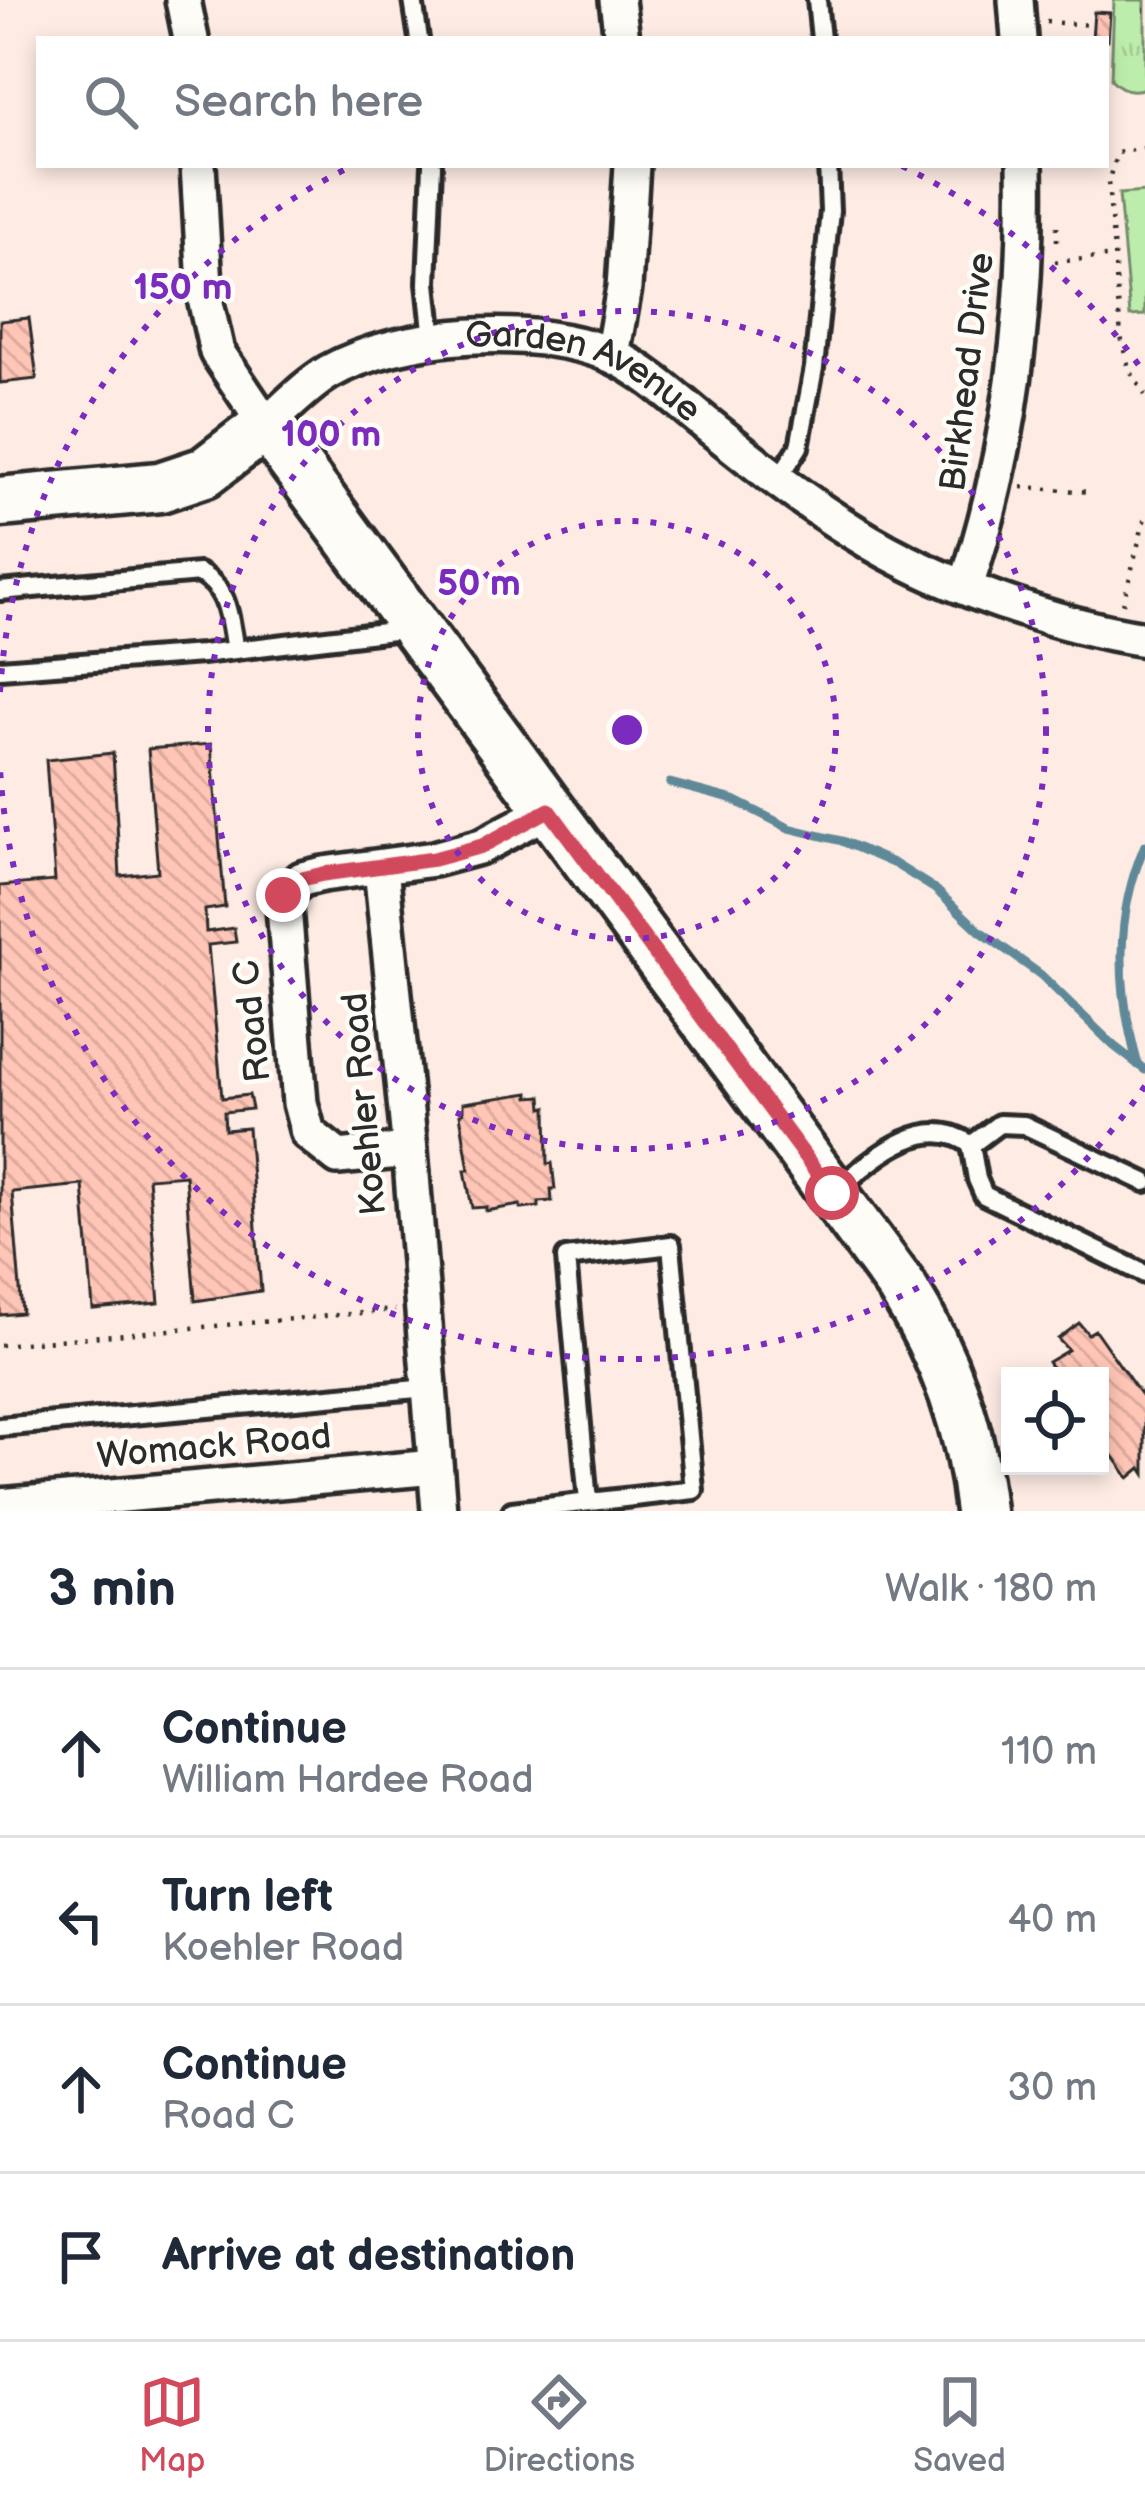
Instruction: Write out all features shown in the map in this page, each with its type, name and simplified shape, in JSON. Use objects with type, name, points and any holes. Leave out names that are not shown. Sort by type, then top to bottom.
[{"type":"street","points":[[183,0],[190,36]]},
{"type":"street","points":[[616,0],[622,36]]},
{"type":"street","points":[[1016,0],[1033,30]]},
{"type":"street","points":[[198,168],[206,302],[217,352],[901,1286],[944,1364],[971,1452],[980,1511]]},
{"type":"street","points":[[612,355],[624,288],[632,168]]},
{"type":"street","name":"Birkhead Drive","points":[[966,586],[986,527],[1007,420],[1022,283],[1025,168]]},
{"type":"street","name":"Garden Avenue","points":[[0,502],[160,487],[205,472],[326,374],[371,353],[473,335],[525,338],[612,355],[654,382],[777,481],[861,537],[1010,604],[1132,637]]},
{"type":"street","points":[[382,868],[482,846],[549,810]]},
{"type":"street","name":"Koehler Road","points":[[382,868],[439,1511]]},
{"type":"street","name":"Road C","points":[[382,868],[302,879],[283,895],[293,1031],[301,1103],[308,1132],[320,1146],[338,1157],[410,1150]]},
{"type":"street","name":"Womack Road","points":[[0,1506],[435,1467]]},
{"type":"lane","points":[[413,0],[419,36]]},
{"type":"lane","points":[[818,0],[820,36]]},
{"type":"lane","points":[[432,168],[427,283],[433,340]]},
{"type":"lane","points":[[777,481],[799,447],[814,368],[830,211],[828,168]]},
{"type":"lane","points":[[0,591],[199,573],[215,581],[225,596],[235,650]]},
{"type":"lane","points":[[0,669],[235,650],[416,628]]},
{"type":"lane","points":[[971,1145],[999,1124],[1024,1125],[1145,1182]]},
{"type":"lane","points":[[832,1193],[880,1154],[912,1138],[946,1132],[971,1145]]},
{"type":"lane","points":[[971,1145],[984,1195],[1145,1274]]},
{"type":"lane","points":[[512,1511],[694,1490],[671,1245],[566,1258],[587,1502]]},
{"type":"lane","points":[[0,1427],[428,1388]]},
{"type":"path","points":[[1033,30],[1093,26]]},
{"type":"path","points":[[1145,148],[1117,153],[1108,182],[1125,357],[1145,395]]},
{"type":"path","points":[[1054,210],[1060,223],[1052,263],[1115,256]]},
{"type":"path","points":[[1026,469],[1022,487],[1091,492]]},
{"type":"path","points":[[1132,637],[1126,584],[1145,517]]},
{"type":"path","points":[[0,1345],[422,1307]]},
{"type":"green space","points":[[1114,0],[1145,0],[1145,88],[1127,89],[1111,79]]},
{"type":"green space","points":[[1145,192],[1145,315],[1130,316],[1119,194]]},
{"type":"building","points":[[1094,12],[1110,13],[1108,36],[1092,36]]},
{"type":"building","points":[[29,318],[37,379],[0,383],[0,321]]},
{"type":"building","points":[[211,744],[225,907],[205,910],[206,932],[234,928],[236,942],[208,945],[222,1098],[249,1095],[252,1109],[224,1112],[225,1130],[248,1128],[261,1291],[195,1301],[185,1175],[148,1178],[159,1303],[93,1309],[83,1185],[12,1192],[22,1313],[0,1315],[0,886],[55,881],[46,760],[113,753],[120,876],[158,872],[148,749]]},
{"type":"building","points":[[529,1093],[529,1097],[542,1096],[543,1108],[547,1107],[548,1164],[552,1163],[555,1189],[551,1189],[552,1201],[521,1209],[520,1205],[486,1211],[486,1207],[472,1208],[460,1114],[463,1103]]},
{"type":"building","points":[[1079,1323],[1088,1334],[1095,1330],[1145,1401],[1145,1474],[1141,1468],[1129,1478],[1109,1450],[1109,1367],[1051,1367],[1048,1362],[1068,1350],[1058,1339]]},
{"type":"waterway","points":[[670,783],[734,800],[789,828],[842,841],[895,864],[935,889],[980,931],[1041,975],[1145,1070]]},
{"type":"waterway","points":[[1138,1065],[1126,1009],[1122,954],[1128,899],[1145,845]]},
{"type":"route","points":[[283,895],[302,879],[434,859],[482,846],[549,810],[832,1193]]}]
